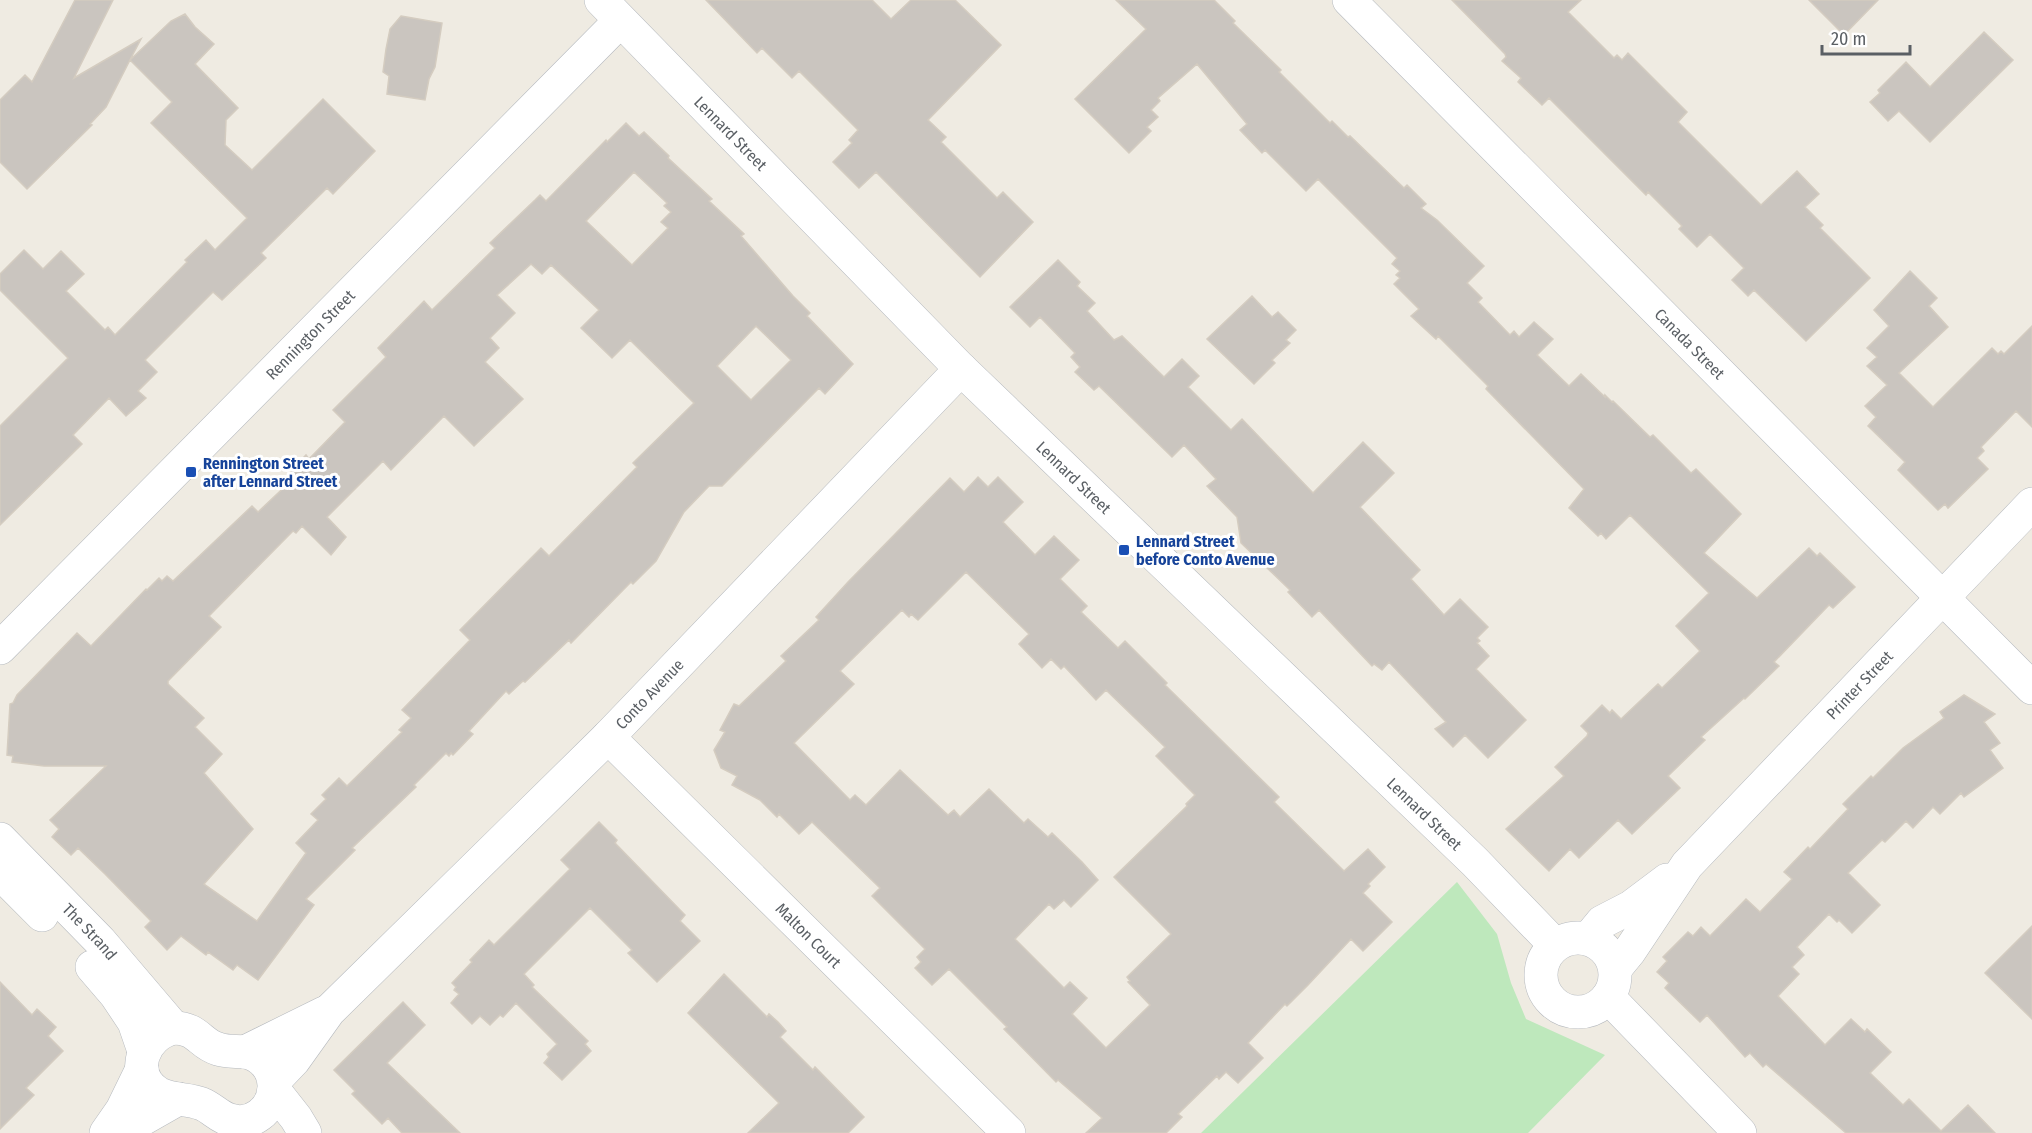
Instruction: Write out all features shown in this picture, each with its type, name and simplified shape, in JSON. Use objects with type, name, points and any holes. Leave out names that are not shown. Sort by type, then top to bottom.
[{"type":"street","name":"Canada Street","points":[[1349,0],[2032,688]]},
{"type":"street","name":"Lennard Street","points":[[610,10],[961,369],[1474,862],[1555,945]]},
{"type":"street","name":"Rennington Street","points":[[0,648],[610,10]]},
{"type":"street","name":"Conto Avenue","points":[[251,1127],[271,1102],[274,1085],[328,1011],[608,737],[961,369]]},
{"type":"street","name":"Printer Street","points":[[1612,983],[1629,952],[1687,865],[2032,504]]},
{"type":"street","name":"Malton Court","points":[[608,737],[1009,1133]]},
{"type":"street","name":"The Strand","points":[[0,839],[100,941],[174,1028]]},
{"type":"street","name":"Printer Street","points":[[1588,939],[1602,922],[1631,906],[1687,865]]},
{"type":"street","name":"The Strand","points":[[0,873],[116,995],[134,1022],[147,1082],[157,1092],[203,1104],[229,1120],[251,1127]]},
{"type":"street","points":[[1588,939],[1598,943],[1606,950],[1612,959],[1612,983],[1600,1006],[1588,1012],[1575,1013],[1562,1010],[1544,992],[1540,980],[1541,967],[1546,955],[1555,945],[1565,940],[1588,939]]},
{"type":"street","points":[[1612,983],[1740,1133]]},
{"type":"street","name":"Conto Avenue","points":[[245,1053],[328,1011]]},
{"type":"street","points":[[106,1133],[122,1110],[154,1037],[174,1028],[195,1033],[218,1050],[258,1057],[264,1062],[274,1085],[305,1133]]},
{"type":"street","points":[[118,1133],[178,1099]]},
{"type":"green space","points":[[1457,882],[1497,934],[1511,983],[1526,1019],[1605,1055],[1528,1133],[1201,1133]]},
{"type":"building","points":[[75,0],[113,0],[74,78],[141,39],[106,107],[90,124],[92,125],[27,189],[0,162],[0,100],[25,75],[32,82]]},
{"type":"building","points":[[706,0],[872,0],[891,19],[911,0],[955,0],[1001,45],[928,120],[946,137],[941,142],[997,198],[1003,192],[1033,222],[980,277],[876,172],[859,188],[833,162],[852,143],[849,140],[858,130],[799,71],[792,78],[762,48],[757,53]]},
{"type":"building","points":[[1116,0],[1214,0],[1235,21],[1233,23],[1281,70],[1279,72],[1330,123],[1332,121],[1348,137],[1350,136],[1404,188],[1407,185],[1426,204],[1421,208],[1437,220],[1484,266],[1467,283],[1482,298],[1478,302],[1510,335],[1514,331],[1519,337],[1534,322],[1553,339],[1537,355],[1569,386],[1581,374],[1650,437],[1653,435],[1691,473],[1696,469],[1741,514],[1704,553],[1757,598],[1809,548],[1817,556],[1820,553],[1855,587],[1833,608],[1829,605],[1774,662],[1779,666],[1701,737],[1705,740],[1668,776],[1680,788],[1632,834],[1618,820],[1579,858],[1570,849],[1549,871],[1506,829],[1564,776],[1555,767],[1587,736],[1588,733],[1581,726],[1602,705],[1610,713],[1612,710],[1621,719],[1658,684],[1662,688],[1700,651],[1676,626],[1709,593],[1630,515],[1606,539],[1601,533],[1598,536],[1569,508],[1584,489],[1486,389],[1488,386],[1438,336],[1436,339],[1411,316],[1419,309],[1394,284],[1400,278],[1396,275],[1400,271],[1392,264],[1397,258],[1318,179],[1306,191],[1265,150],[1262,153],[1240,130],[1247,124],[1197,64],[1158,98],[1160,101],[1151,110],[1158,117],[1147,127],[1151,131],[1129,153],[1075,99],[1146,29]]},
{"type":"building","points":[[1452,0],[1581,0],[1568,12],[1614,58],[1617,55],[1622,60],[1628,53],[1687,112],[1678,122],[1761,205],[1797,171],[1819,194],[1805,207],[1823,225],[1820,228],[1870,278],[1806,341],[1754,290],[1748,296],[1732,280],[1744,268],[1710,234],[1697,247],[1679,229],[1682,226],[1648,192],[1646,195],[1549,98],[1542,105],[1518,82],[1521,78],[1502,61],[1506,57],[1505,54]]},
{"type":"building","points":[[1809,0],[1878,0],[1844,35]]},
{"type":"building","points":[[185,14],[195,27],[214,44],[195,64],[238,108],[226,120],[225,145],[252,170],[323,99],[375,151],[333,194],[327,188],[261,253],[266,258],[222,300],[213,292],[145,360],[157,372],[138,391],[146,398],[126,416],[109,398],[73,435],[82,444],[0,525],[0,426],[68,358],[0,290],[0,274],[24,250],[43,269],[61,251],[84,274],[66,291],[105,330],[108,327],[115,335],[206,240],[215,250],[247,218],[151,123],[172,102],[130,60],[171,21]]},
{"type":"building","points":[[401,16],[442,23],[435,67],[429,79],[425,100],[387,94],[389,76],[383,72],[386,49],[390,29]]},
{"type":"building","points":[[1984,32],[2013,60],[1930,142],[1899,111],[1888,121],[1870,102],[1880,93],[1878,90],[1906,62],[1930,87]]},
{"type":"building","points":[[626,123],[639,136],[644,132],[712,199],[709,201],[744,234],[741,236],[810,313],[807,316],[853,364],[825,394],[819,388],[722,486],[709,486],[684,512],[656,561],[633,584],[631,582],[571,643],[569,640],[509,694],[506,691],[469,731],[473,734],[453,755],[451,753],[449,756],[446,753],[414,785],[416,787],[352,848],[355,850],[306,899],[314,905],[258,980],[237,965],[233,970],[208,952],[206,955],[181,936],[167,950],[145,927],[151,921],[105,874],[78,848],[71,855],[52,837],[59,829],[50,820],[106,766],[44,766],[12,762],[13,756],[7,755],[10,704],[77,633],[91,646],[159,578],[162,581],[167,576],[173,581],[252,506],[258,512],[295,477],[290,472],[306,455],[309,459],[345,422],[333,410],[386,357],[378,348],[424,301],[432,310],[495,248],[490,243],[540,195],[546,201],[606,140],[607,142]],"holes":[[[634,172],[667,203],[664,206],[671,212],[661,222],[668,228],[632,265],[586,221]],[[531,264],[542,274],[551,265],[599,310],[581,328],[612,358],[630,340],[694,403],[633,463],[637,467],[549,556],[541,548],[460,630],[470,640],[402,710],[411,718],[399,730],[402,732],[347,786],[339,778],[322,795],[326,799],[311,814],[318,820],[296,843],[306,853],[257,921],[204,884],[253,829],[204,773],[222,754],[195,727],[204,718],[168,684],[168,681],[221,627],[209,616],[293,531],[296,533],[302,526],[331,555],[346,537],[327,517],[383,461],[391,470],[444,416],[474,446],[523,399],[485,362],[499,348],[490,338],[515,313],[497,295]],[[756,326],[791,360],[751,400],[717,366]]]},
{"type":"building","points":[[1058,260],[1080,282],[1077,286],[1095,303],[1087,311],[1114,340],[1122,336],[1164,377],[1182,359],[1199,376],[1188,387],[1231,430],[1242,419],[1313,493],[1363,442],[1394,473],[1360,507],[1420,570],[1411,579],[1444,615],[1460,599],[1488,627],[1477,638],[1480,641],[1477,643],[1489,656],[1476,669],[1526,720],[1488,758],[1465,735],[1453,747],[1435,729],[1446,722],[1389,662],[1382,670],[1374,664],[1372,666],[1319,610],[1312,617],[1288,592],[1290,590],[1241,543],[1237,517],[1207,486],[1216,479],[1184,445],[1172,457],[1099,386],[1094,390],[1075,372],[1080,367],[1071,357],[1075,353],[1040,317],[1030,327],[1010,307]]},
{"type":"building","points":[[1910,271],[1937,298],[1929,306],[1948,327],[1899,373],[1933,407],[1992,348],[1998,354],[2001,351],[2004,354],[2032,326],[2032,427],[2016,411],[1981,447],[1984,451],[1977,458],[1988,469],[1948,508],[1945,504],[1938,510],[1898,470],[1905,462],[1868,426],[1876,417],[1865,406],[1887,385],[1867,366],[1877,357],[1867,348],[1889,326],[1874,310]]},
{"type":"building","points":[[1252,296],[1272,317],[1278,312],[1296,330],[1286,340],[1290,343],[1272,360],[1275,363],[1254,384],[1207,339]]},
{"type":"building","points":[[978,477],[988,487],[998,477],[1023,502],[1003,522],[1035,555],[1054,536],[1079,560],[1060,579],[1087,606],[1081,612],[1118,648],[1125,641],[1167,683],[1165,685],[1279,797],[1274,802],[1344,871],[1368,849],[1385,867],[1368,884],[1370,886],[1363,893],[1392,922],[1363,951],[1351,939],[1308,985],[1287,1006],[1285,1004],[1248,1043],[1263,1058],[1238,1083],[1226,1072],[1219,1079],[1217,1076],[1178,1114],[1182,1117],[1166,1133],[1086,1133],[1102,1118],[1058,1080],[1056,1082],[1004,1029],[1007,1027],[949,969],[932,985],[915,968],[921,962],[917,957],[925,949],[872,896],[880,888],[812,822],[799,834],[779,814],[777,817],[760,800],[732,785],[737,776],[721,768],[714,750],[725,732],[720,730],[734,704],[739,706],[786,661],[781,656],[819,620],[816,617],[848,582],[950,478],[964,492]],"holes":[[[966,572],[1029,634],[1019,644],[1042,668],[1051,659],[1061,669],[1064,666],[1096,700],[1106,690],[1165,747],[1156,756],[1195,795],[1186,804],[1187,806],[1114,877],[1171,934],[1127,977],[1130,981],[1128,982],[1150,1005],[1106,1048],[1072,1014],[1087,998],[1070,982],[1064,988],[1015,939],[1049,904],[1054,909],[1064,900],[1071,907],[1098,880],[1082,862],[1052,833],[1048,837],[1028,819],[1024,823],[989,789],[960,817],[954,810],[948,815],[900,770],[866,805],[855,795],[850,800],[794,743],[854,684],[840,671],[902,610],[909,617],[911,614],[918,620]]]},
{"type":"building","points":[[1964,695],[1995,714],[1984,722],[2000,743],[1990,750],[2003,768],[1964,797],[1961,793],[1940,814],[1933,807],[1913,828],[1906,821],[1885,842],[1882,840],[1848,873],[1880,905],[1852,933],[1829,914],[1797,947],[1804,955],[1792,967],[1799,974],[1778,996],[1825,1045],[1851,1019],[1865,1032],[1867,1029],[1891,1052],[1870,1073],[1903,1105],[1909,1099],[1941,1131],[1968,1105],[1995,1133],[1846,1133],[1766,1064],[1763,1067],[1750,1053],[1745,1057],[1707,1015],[1700,1022],[1665,988],[1669,983],[1657,972],[1667,961],[1663,957],[1688,932],[1693,936],[1701,927],[1710,936],[1746,899],[1760,912],[1792,879],[1784,872],[1808,847],[1810,849],[1848,809],[1843,804],[1903,748],[1944,718],[1940,712]]},
{"type":"building","points":[[599,822],[617,840],[615,843],[685,915],[680,921],[700,941],[657,982],[628,953],[632,950],[590,908],[524,974],[534,985],[532,987],[588,1041],[585,1044],[591,1051],[562,1080],[544,1063],[549,1057],[547,1054],[557,1044],[516,1003],[503,1017],[500,1015],[490,1025],[480,1016],[472,1024],[451,1003],[459,994],[454,990],[456,987],[452,983],[489,940],[494,945],[570,869],[561,860]]},
{"type":"building","points":[[2032,926],[2032,1019],[1985,973]]},
{"type":"building","points":[[724,974],[767,1017],[769,1014],[778,1022],[786,1031],[780,1037],[813,1070],[815,1067],[864,1117],[848,1133],[748,1133],[779,1103],[688,1013]]},
{"type":"building","points":[[0,982],[32,1015],[37,1009],[56,1027],[48,1036],[63,1051],[26,1088],[34,1095],[0,1129]]},
{"type":"building","points":[[403,1002],[425,1025],[387,1063],[460,1133],[402,1133],[388,1118],[382,1124],[352,1094],[355,1091],[334,1070]]},
{"type":"place","name":"Rennington Street after Lennard Street","points":[[191,472]]},
{"type":"place","name":"Lennard Street before Conto Avenue","points":[[1124,550]]}]
